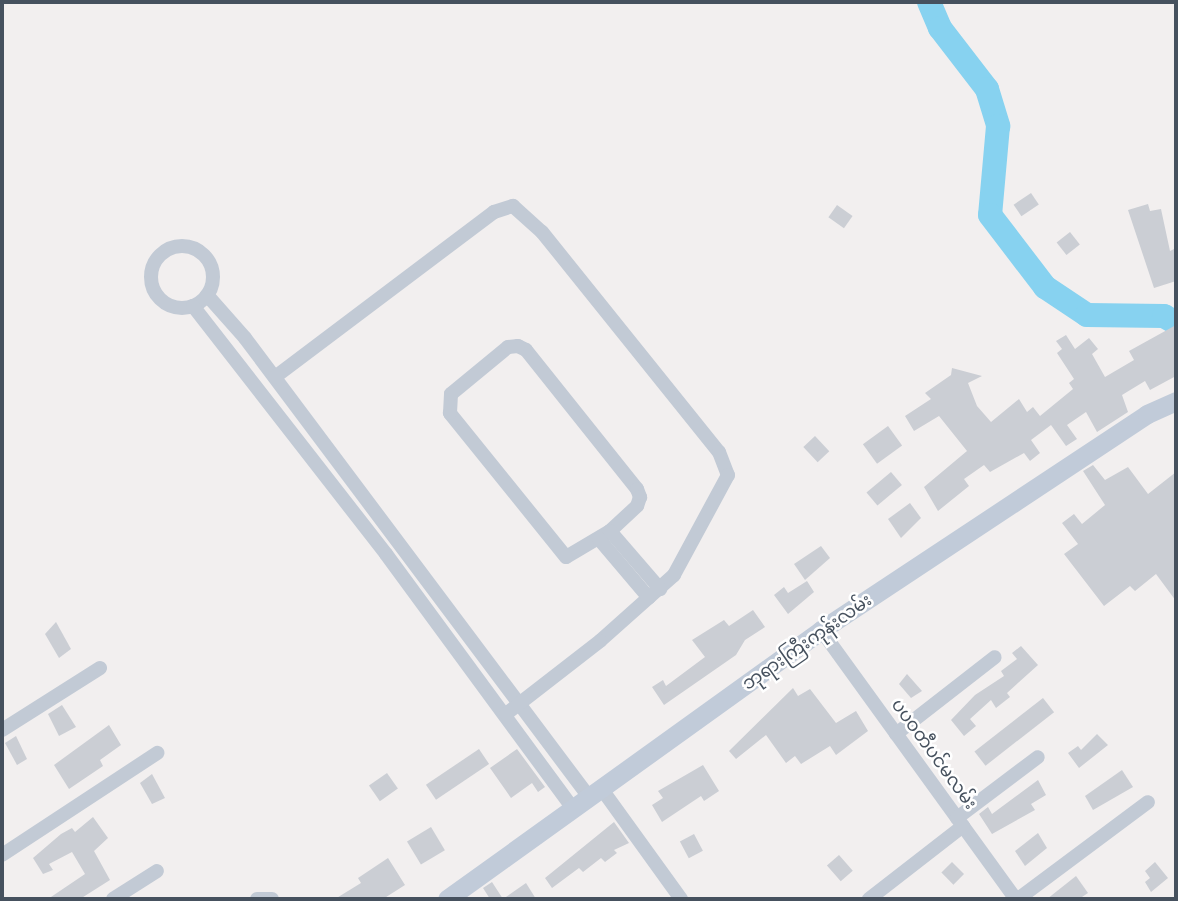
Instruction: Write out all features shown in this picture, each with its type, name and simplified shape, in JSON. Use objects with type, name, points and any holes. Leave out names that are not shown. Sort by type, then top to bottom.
[{"type":"street","points":[[275,377],[494,212],[513,206],[542,232],[675,403],[719,452],[728,475],[674,575],[506,715]]},
{"type":"street","points":[[181,246],[202,253],[212,271],[208,295],[193,306],[172,306],[156,293],[151,274],[161,254],[181,246]]},
{"type":"street","points":[[208,295],[275,377],[520,705],[595,792],[681,899]]},
{"type":"street","points":[[193,306],[426,609],[573,809]]},
{"type":"street","points":[[508,347],[526,350],[637,489],[637,506],[605,535],[566,557],[556,549],[450,413],[451,394],[508,347]]},
{"type":"street","name":"ဘုရားကြီးကုန်းလမ်း","points":[[447,899],[821,630],[1147,414],[1176,401]]},
{"type":"street","points":[[316,464],[331,453]]},
{"type":"street","points":[[605,535],[655,593]]},
{"type":"street","points":[[426,609],[441,599]]},
{"type":"street","name":"ပပဝတီပင်မလမ်း","points":[[821,630],[1017,899]]},
{"type":"street","points":[[896,734],[995,657]]},
{"type":"street","points":[[2,730],[100,668]]},
{"type":"street","points":[[2,855],[157,753]]},
{"type":"street","points":[[869,899],[1038,757]]},
{"type":"street","points":[[1017,899],[1148,802]]},
{"type":"street","points":[[113,899],[158,870]]},
{"type":"street","points":[[257,899],[272,899]]},
{"type":"building","points":[[1031,193],[1039,205],[1021,216],[1014,205]]},
{"type":"building","points":[[1148,204],[1150,211],[1161,209],[1170,251],[1176,248],[1176,281],[1154,288],[1128,210]]},
{"type":"building","points":[[837,205],[853,216],[844,228],[828,217]]},
{"type":"building","points":[[1070,232],[1080,245],[1066,255],[1057,242]]},
{"type":"building","points":[[1176,325],[1176,376],[1150,390],[1145,381],[1122,395],[1128,412],[1097,432],[1086,412],[1067,425],[1077,439],[1066,446],[1051,425],[1031,440],[1040,453],[1030,461],[1024,453],[990,472],[984,465],[964,479],[969,486],[938,511],[924,487],[967,451],[939,416],[914,431],[905,416],[931,399],[925,393],[951,375],[952,368],[982,376],[968,383],[977,406],[991,422],[1019,399],[1027,412],[1033,407],[1040,416],[1073,389],[1069,383],[1074,379],[1057,353],[1062,349],[1056,341],[1066,335],[1075,349],[1089,338],[1098,349],[1092,354],[1105,377],[1134,360],[1129,351]]},
{"type":"building","points":[[888,426],[902,445],[877,464],[863,444]]},
{"type":"building","points":[[815,436],[829,451],[818,462],[803,447]]},
{"type":"building","points":[[1093,465],[1105,480],[1128,467],[1148,494],[1176,472],[1176,601],[1156,574],[1135,591],[1130,586],[1104,606],[1064,554],[1078,544],[1062,523],[1074,514],[1082,524],[1105,505],[1083,471]]},
{"type":"building","points":[[891,472],[902,485],[877,506],[866,493]]},
{"type":"building","points":[[910,503],[921,518],[901,538],[888,519]]},
{"type":"building","points":[[821,546],[830,558],[805,580],[794,564]]},
{"type":"building","points":[[807,581],[814,592],[788,614],[774,595],[784,587],[788,593]]},
{"type":"building","points":[[753,610],[765,627],[745,640],[736,655],[664,705],[652,687],[663,680],[666,686],[705,657],[692,640],[724,620],[729,626]]},
{"type":"building","points":[[56,622],[71,649],[59,658],[45,634]]},
{"type":"building","points":[[1021,646],[1038,665],[1007,693],[1010,697],[996,708],[991,700],[970,719],[976,726],[964,736],[951,720],[975,695],[1004,676],[1001,671],[1017,659],[1012,653]]},
{"type":"building","points":[[907,674],[922,691],[911,698],[899,684]]},
{"type":"building","points":[[793,688],[798,696],[810,689],[836,723],[856,711],[868,731],[836,755],[830,746],[801,764],[795,756],[786,763],[766,735],[736,759],[729,751]]},
{"type":"building","points":[[1043,698],[1054,712],[986,766],[974,752]]},
{"type":"building","points":[[62,705],[76,727],[59,736],[48,714]]},
{"type":"building","points":[[109,725],[121,745],[100,760],[103,766],[69,789],[54,765]]},
{"type":"building","points":[[1097,734],[1108,745],[1079,768],[1068,753],[1078,746],[1081,750]]},
{"type":"building","points":[[16,736],[27,759],[17,765],[5,743]]},
{"type":"building","points":[[479,749],[489,764],[436,800],[426,785]]},
{"type":"building","points":[[517,749],[545,787],[538,792],[532,783],[511,798],[490,768]]},
{"type":"building","points":[[703,765],[719,791],[704,801],[701,796],[662,822],[652,805],[663,798],[658,791]]},
{"type":"building","points":[[1122,770],[1133,787],[1093,810],[1085,796]]},
{"type":"building","points":[[387,773],[398,789],[380,801],[369,786]]},
{"type":"building","points":[[152,774],[165,798],[152,804],[140,783]]},
{"type":"building","points":[[1038,780],[1046,795],[1031,804],[1035,810],[992,834],[979,814],[988,807],[992,814]]},
{"type":"building","points":[[93,817],[108,838],[94,851],[110,880],[80,899],[48,899],[85,874],[72,852],[49,864],[53,870],[43,874],[33,858],[61,834],[72,828],[75,832]]},
{"type":"building","points":[[614,822],[629,843],[614,850],[617,853],[605,862],[601,858],[583,872],[579,868],[552,888],[545,878]]},
{"type":"building","points":[[431,827],[445,850],[421,865],[407,841]]},
{"type":"building","points":[[1038,833],[1047,848],[1025,866],[1015,851]]},
{"type":"building","points":[[694,834],[703,851],[689,858],[680,842]]},
{"type":"building","points":[[839,855],[853,871],[841,881],[827,865]]},
{"type":"building","points":[[388,858],[405,885],[383,899],[335,899],[361,883],[358,878]]},
{"type":"building","points":[[952,862],[964,874],[953,885],[941,873]]},
{"type":"building","points":[[1155,862],[1168,878],[1151,892],[1145,882],[1150,878],[1145,871]]},
{"type":"building","points":[[1076,876],[1088,893],[1079,899],[1047,899]]},
{"type":"building","points":[[492,882],[503,899],[490,899],[483,888]]},
{"type":"building","points":[[526,883],[536,899],[503,899]]},
{"type":"waterway","points":[[929,2],[940,28],[987,89],[998,126],[990,215],[1045,287],[1087,315],[1164,316],[1176,323]]}]
